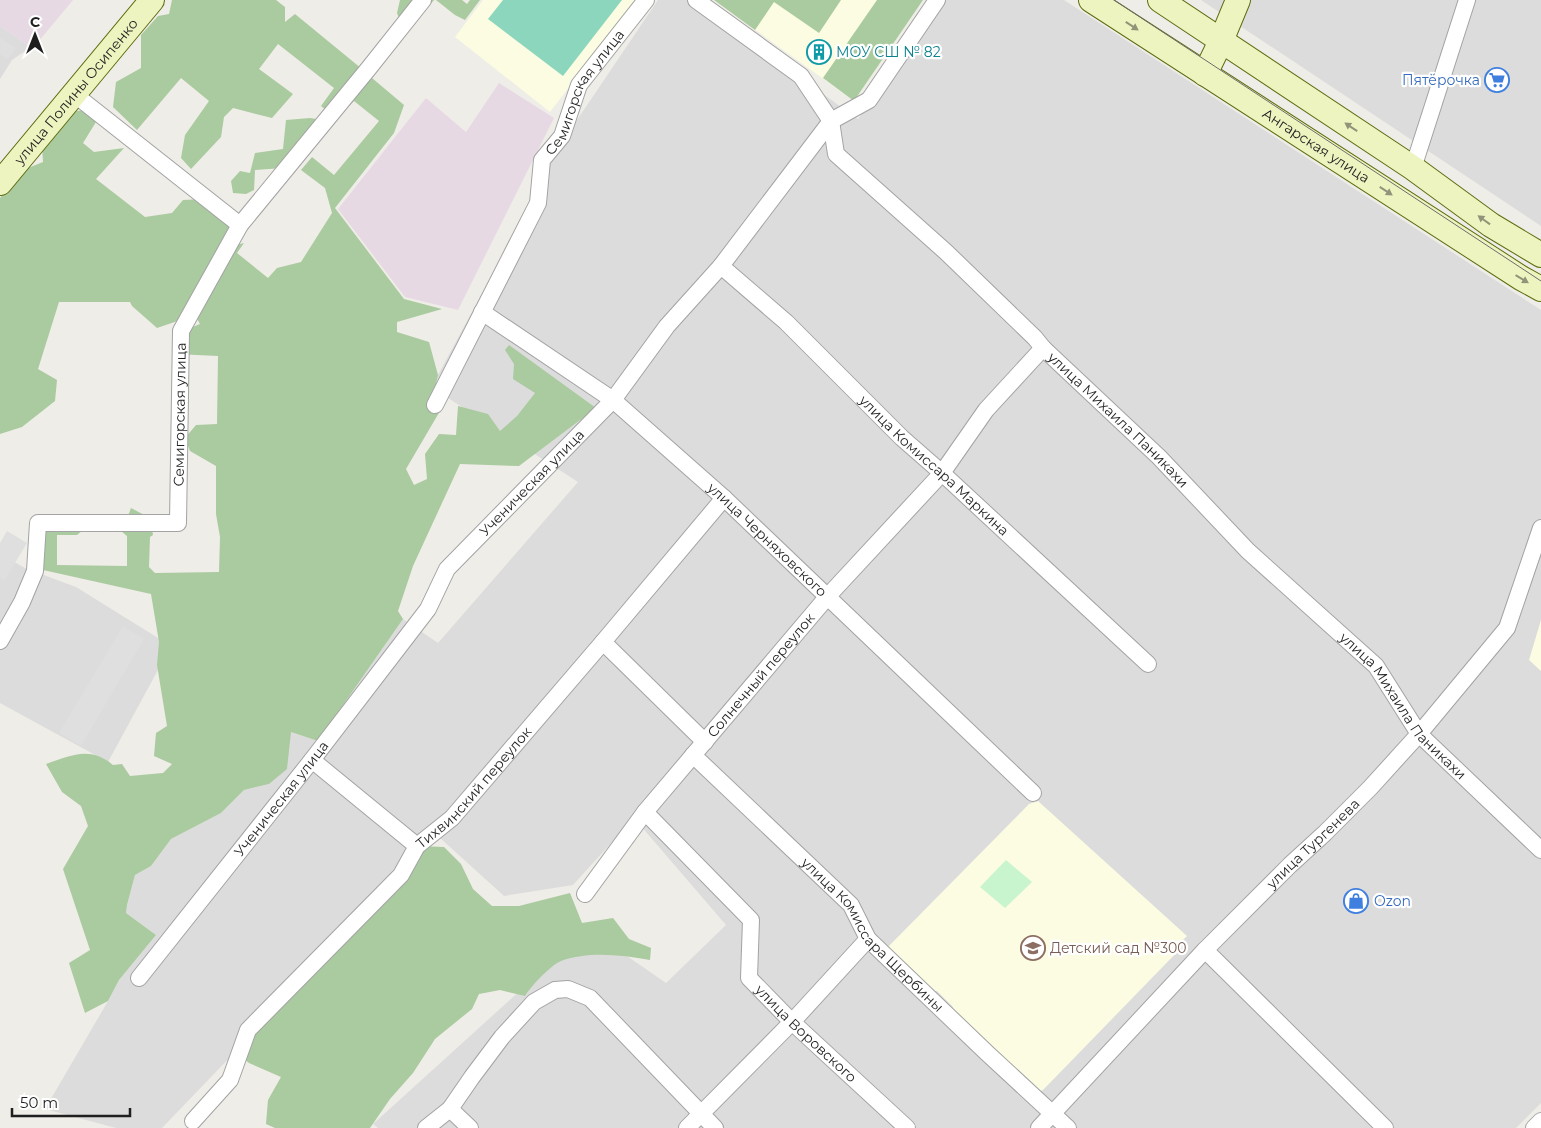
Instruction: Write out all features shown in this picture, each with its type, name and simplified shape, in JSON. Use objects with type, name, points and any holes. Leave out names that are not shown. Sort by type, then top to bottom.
[{"type":"main road","name":"улица Полины Осипенко","points":[[0,183],[152,0]]},
{"type":"main road","name":"Ангарская улица","points":[[1091,0],[1541,289]]},
{"type":"main road","points":[[1160,0],[1413,168],[1491,225],[1541,255]]},
{"type":"main road","points":[[1205,74],[1238,0]]},
{"type":"street","name":"Семигорская улица","points":[[0,640],[22,602],[35,572],[38,523],[178,524],[181,331],[240,225],[423,0]]},
{"type":"street","name":"Семигорская улица","points":[[435,405],[538,203],[542,160],[562,136],[579,85],[646,0]]},
{"type":"street","name":"улица Михаила Паникахи","points":[[696,0],[801,76],[831,121],[836,154],[946,252],[1043,348],[1159,457],[1248,551],[1376,666],[1418,734],[1541,850]]},
{"type":"street","name":"Ученическая улица","points":[[139,978],[312,760],[428,609],[447,569],[613,400],[667,326],[722,266],[831,121],[869,100],[937,0]]},
{"type":"street","points":[[1413,168],[1467,0]]},
{"type":"street","points":[[74,94],[240,225]]},
{"type":"street","name":"улица Комиссара Маркина","points":[[722,266],[786,322],[878,416],[1148,664]]},
{"type":"street","name":"улица Черняховского","points":[[482,312],[613,400],[724,498],[1033,793]]},
{"type":"street","name":"Солнечный переулок","points":[[586,894],[645,812],[828,596],[942,473],[986,410],[1043,348]]},
{"type":"street","name":"Тихвинский переулок","points":[[193,1121],[230,1080],[248,1030],[401,874],[417,846],[452,818],[724,498]]},
{"type":"street","name":"улица Тургенева","points":[[1039,1128],[1205,950],[1370,788],[1507,628],[1541,528]]},
{"type":"street","points":[[603,642],[705,742]]},
{"type":"street","name":"улица Комиссара Щербины","points":[[694,755],[851,905],[868,939],[1068,1128]]},
{"type":"street","points":[[312,760],[417,846]]},
{"type":"street","name":"улица Воровского","points":[[645,812],[751,920],[749,978],[792,1022],[907,1128]]},
{"type":"street","points":[[687,1128],[792,1022],[868,939]]},
{"type":"street","points":[[1205,950],[1385,1128]]},
{"type":"street","points":[[426,1128],[450,1109],[502,1037],[534,1002],[554,990],[568,989],[590,998],[715,1128]]},
{"type":"street","points":[[450,1109],[470,1128]]},
{"type":"street","points":[[1534,1128],[1541,1121]]},
{"type":"shaded area","points":[[0,0],[73,0],[38,42],[31,47],[0,26]]},
{"type":"shaded area","points":[[483,0],[636,0],[550,112],[455,37]]},
{"type":"shaded area","points":[[658,0],[691,0],[858,119],[941,0],[1064,0],[1541,310],[1541,1103],[1516,1128],[378,1128],[373,1124],[588,929],[666,983],[726,925],[634,818],[573,885],[504,896],[429,828],[263,1023],[162,1128],[116,1128],[45,1109],[119,980],[156,935],[126,913],[135,875],[151,866],[171,839],[221,813],[244,790],[269,784],[291,732],[318,741],[403,619],[438,643],[578,482],[434,389],[438,375],[532,200],[537,159],[575,123]]},
{"type":"shaded area","points":[[714,0],[923,0],[854,101]]},
{"type":"shaded area","points":[[1201,0],[1541,0],[1541,226]]},
{"type":"shaded area","points":[[0,26],[31,47],[12,60],[0,79]]},
{"type":"shaded area","points":[[0,38],[16,48],[8,59],[0,54]]},
{"type":"shaded area","points":[[499,83],[554,118],[458,310],[405,297],[338,209],[426,98],[466,132]]},
{"type":"shaded area","points":[[7,531],[27,543],[4,581],[0,578],[0,543]]},
{"type":"shaded area","points":[[0,554],[25,568],[76,587],[171,646],[108,762],[0,703]]},
{"type":"shaded area","points":[[1541,620],[1541,671],[1529,660]]},
{"type":"shaded area","points":[[123,626],[144,639],[81,746],[59,733]]},
{"type":"shaded area","name":"Детский сад №300","points":[[1038,801],[1187,936],[1179,944],[1182,947],[1043,1090],[1035,1094],[953,1017],[953,1007],[937,991],[925,991],[885,950],[1029,804]]},
{"type":"green space","points":[[172,0],[276,0],[285,7],[285,22],[295,14],[362,69],[364,84],[372,78],[404,105],[394,133],[335,208],[404,299],[442,309],[397,322],[397,332],[429,342],[438,375],[432,401],[440,411],[406,469],[414,485],[427,479],[425,454],[439,434],[456,435],[458,406],[488,414],[500,431],[517,416],[535,393],[513,379],[514,364],[505,350],[509,345],[596,408],[519,466],[460,464],[413,566],[398,611],[403,619],[318,741],[291,732],[287,769],[269,784],[244,790],[221,813],[171,839],[151,866],[135,875],[126,913],[156,935],[119,980],[108,1001],[85,1013],[69,963],[90,950],[63,869],[88,826],[81,806],[62,792],[46,764],[73,755],[89,754],[105,759],[113,765],[122,764],[130,776],[163,773],[172,764],[154,756],[156,733],[167,726],[157,665],[159,642],[151,594],[43,570],[39,556],[41,527],[83,530],[77,535],[57,535],[57,565],[127,566],[127,536],[115,526],[128,516],[131,508],[150,518],[153,535],[150,537],[149,567],[155,573],[219,572],[220,537],[216,514],[216,466],[190,451],[185,438],[196,425],[217,424],[218,356],[176,354],[173,335],[200,324],[195,315],[157,328],[130,302],[59,302],[38,369],[57,380],[55,401],[22,427],[0,434],[0,198],[23,170],[43,162],[42,145],[75,111],[89,110],[96,122],[83,143],[94,152],[124,148],[96,179],[145,217],[172,213],[183,200],[204,199],[233,227],[236,245],[244,243],[237,253],[268,278],[277,268],[301,262],[332,213],[325,188],[301,170],[312,157],[334,175],[379,121],[354,101],[336,118],[321,106],[334,88],[278,44],[259,69],[293,94],[272,118],[233,108],[224,117],[221,137],[191,169],[181,158],[185,135],[209,101],[181,78],[137,130],[113,107],[116,82],[141,68],[141,35],[158,16],[169,14]]},
{"type":"green space","points":[[400,0],[434,0],[407,32],[404,31],[397,13]]},
{"type":"green space","points":[[436,0],[462,0],[467,4],[470,0],[480,0],[465,20],[455,15]]},
{"type":"green space","points":[[503,0],[622,0],[563,76],[488,19]]},
{"type":"green space","points":[[714,0],[841,0],[819,33],[774,2],[755,30]]},
{"type":"green space","points":[[877,0],[923,0],[854,101],[823,78]]},
{"type":"green space","points":[[310,118],[323,120],[283,168],[255,170],[254,190],[246,194],[233,193],[231,181],[240,171],[250,173],[255,153],[283,149],[286,120]]},
{"type":"green space","points":[[417,846],[444,847],[461,864],[473,889],[492,906],[519,906],[570,893],[582,923],[613,918],[629,939],[651,948],[650,960],[605,955],[572,958],[561,961],[552,967],[525,996],[500,990],[479,994],[472,1009],[435,1039],[413,1073],[390,1099],[370,1128],[275,1128],[266,1124],[268,1100],[281,1077],[249,1063],[239,1055],[248,1030]]},
{"type":"green space","points":[[1006,860],[1032,882],[1005,908],[980,887]]},
{"type":"tram line","points":[[1114,0],[1541,281]]},
{"type":"place","name":"МОУ СШ № 82","points":[[819,52]]},
{"type":"place","name":"Пятёрочка","points":[[1497,80]]},
{"type":"place","name":"Ozon","points":[[1356,901]]},
{"type":"place","name":"Детский сад №300","points":[[1033,948]]}]
